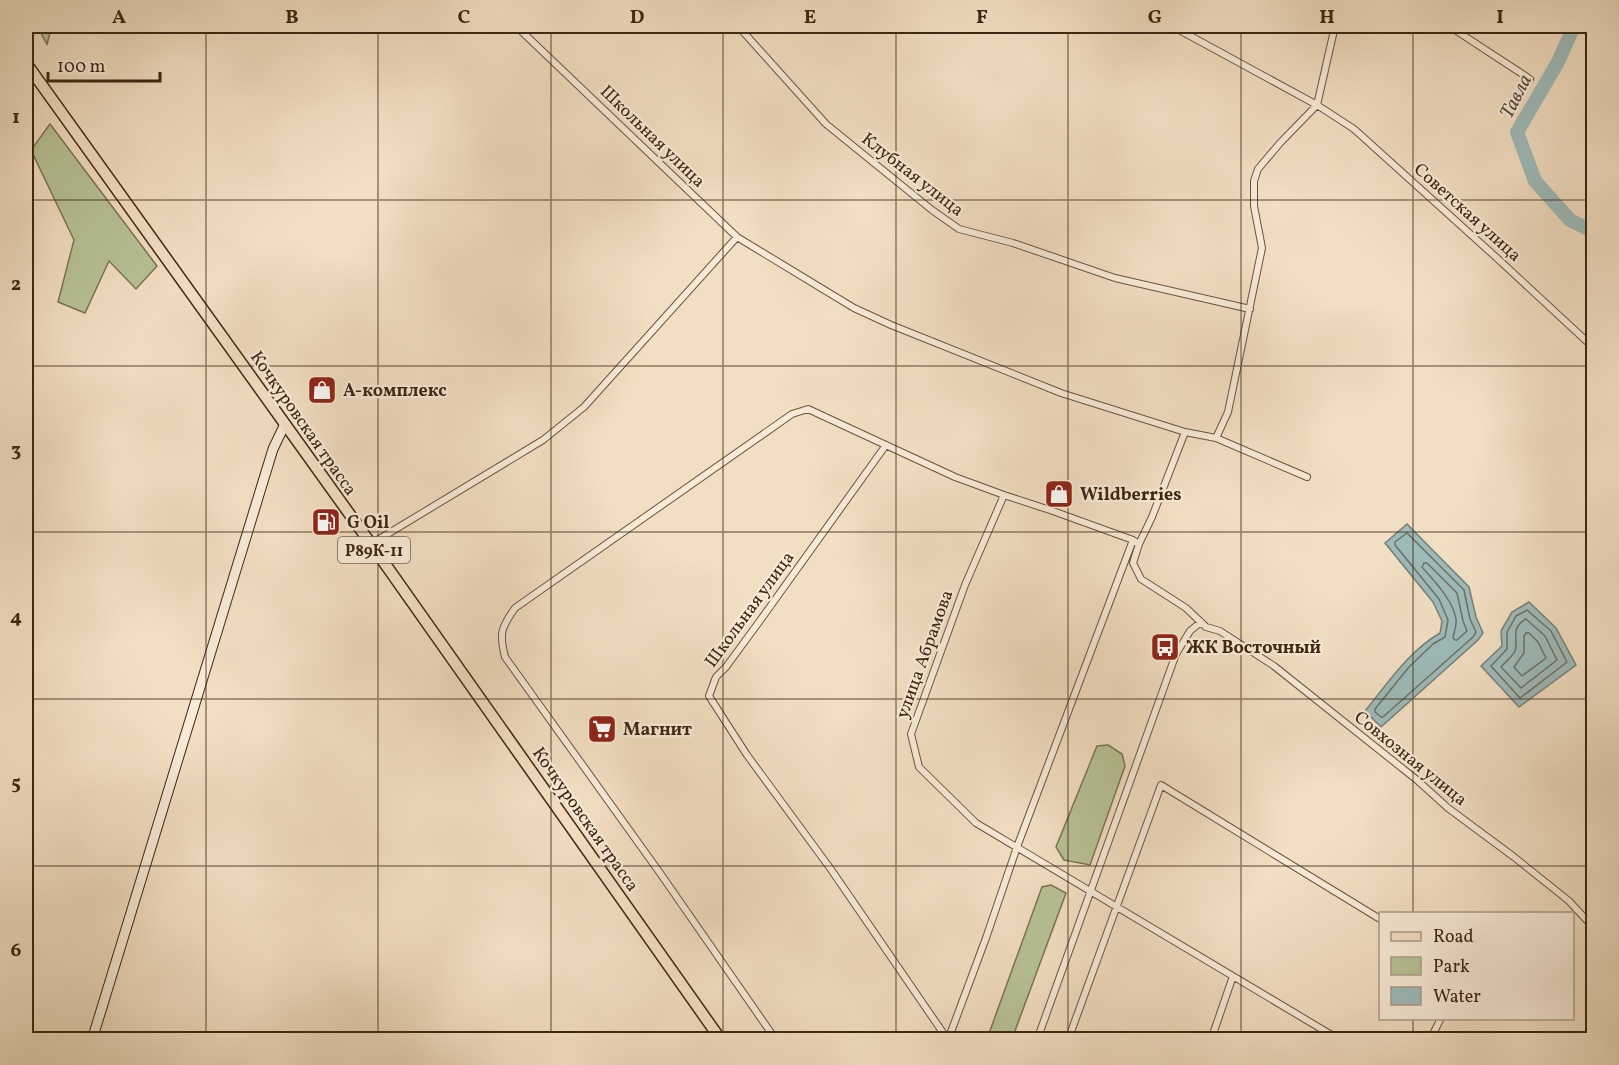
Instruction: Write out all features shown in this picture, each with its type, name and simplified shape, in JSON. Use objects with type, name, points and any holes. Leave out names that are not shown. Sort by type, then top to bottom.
[{"type":"main road","name":"Кочкуровская трасса","points":[[26,63],[371,544],[721,1040]]},
{"type":"street","name":"Школьная улица","points":[[516,26],[737,237],[854,308],[1061,393],[1185,432],[1216,438],[1307,477]]},
{"type":"street","name":"Клубная улица","points":[[738,26],[826,124],[958,229],[1013,243],[1114,278],[1250,309]]},
{"type":"street","name":"Советская улица","points":[[1172,26],[1317,105],[1353,129],[1593,348]]},
{"type":"street","points":[[1216,438],[1228,412],[1262,248],[1254,206],[1254,181],[1258,169],[1280,142],[1317,105],[1335,26]]},
{"type":"street","points":[[1449,26],[1530,79]]},
{"type":"street","points":[[371,544],[543,440],[584,407],[737,237]]},
{"type":"street","points":[[776,1040],[505,657],[501,644],[503,625],[515,608],[792,414],[808,409],[955,477],[1136,542]]},
{"type":"street","points":[[92,1040],[266,471],[285,424]]},
{"type":"street","points":[[948,1040],[1017,847],[1136,542],[1152,517],[1185,432]]},
{"type":"street","name":"Школьная улица","points":[[886,445],[759,622],[716,677],[710,696],[747,754],[830,868],[948,1040]]},
{"type":"street","name":"улица Абрамова","points":[[1004,495],[966,585],[911,734],[919,767],[976,823],[1340,1040]]},
{"type":"street","name":"Совхозная улица","points":[[1136,542],[1133,563],[1141,579],[1186,608],[1206,627],[1220,631],[1274,666],[1417,780],[1448,808],[1569,901],[1593,928]]},
{"type":"street","points":[[1037,1040],[1176,654],[1190,631],[1202,622]]},
{"type":"street","points":[[1068,1040],[1161,785],[1379,918]]},
{"type":"street","points":[[1211,1040],[1233,976]]},
{"type":"street","points":[[1430,1040],[1440,1020]]},
{"type":"green space","points":[[37,26],[52,26],[47,44]]},
{"type":"green space","points":[[50,124],[157,266],[136,289],[109,261],[85,313],[58,302],[74,240],[31,150]]},
{"type":"green space","points":[[1108,745],[1122,754],[1125,766],[1090,865],[1064,860],[1056,847],[1097,746]]},
{"type":"green space","points":[[1051,885],[1066,893],[1012,1039],[987,1039],[1042,887]]},
{"type":"water","points":[[1407,524],[1469,587],[1476,617],[1483,633],[1381,727],[1365,711],[1409,658],[1440,633],[1442,621],[1433,602],[1385,543]]},
{"type":"water","points":[[1529,602],[1556,628],[1576,665],[1519,707],[1481,666],[1502,646],[1501,631],[1512,612]]},
{"type":"waterway","name":"Тавла","points":[[1574,26],[1558,62],[1517,132],[1535,181],[1570,220],[1594,232]]},
{"type":"place","name":"А-комплекс","points":[[322,390]]},
{"type":"place","name":"Wildberries","points":[[1059,494]]},
{"type":"place","name":"G Oil","points":[[326,522]]},
{"type":"place","name":"ЖК Восточный","points":[[1165,647]]},
{"type":"place","name":"Магнит","points":[[602,729]]}]
